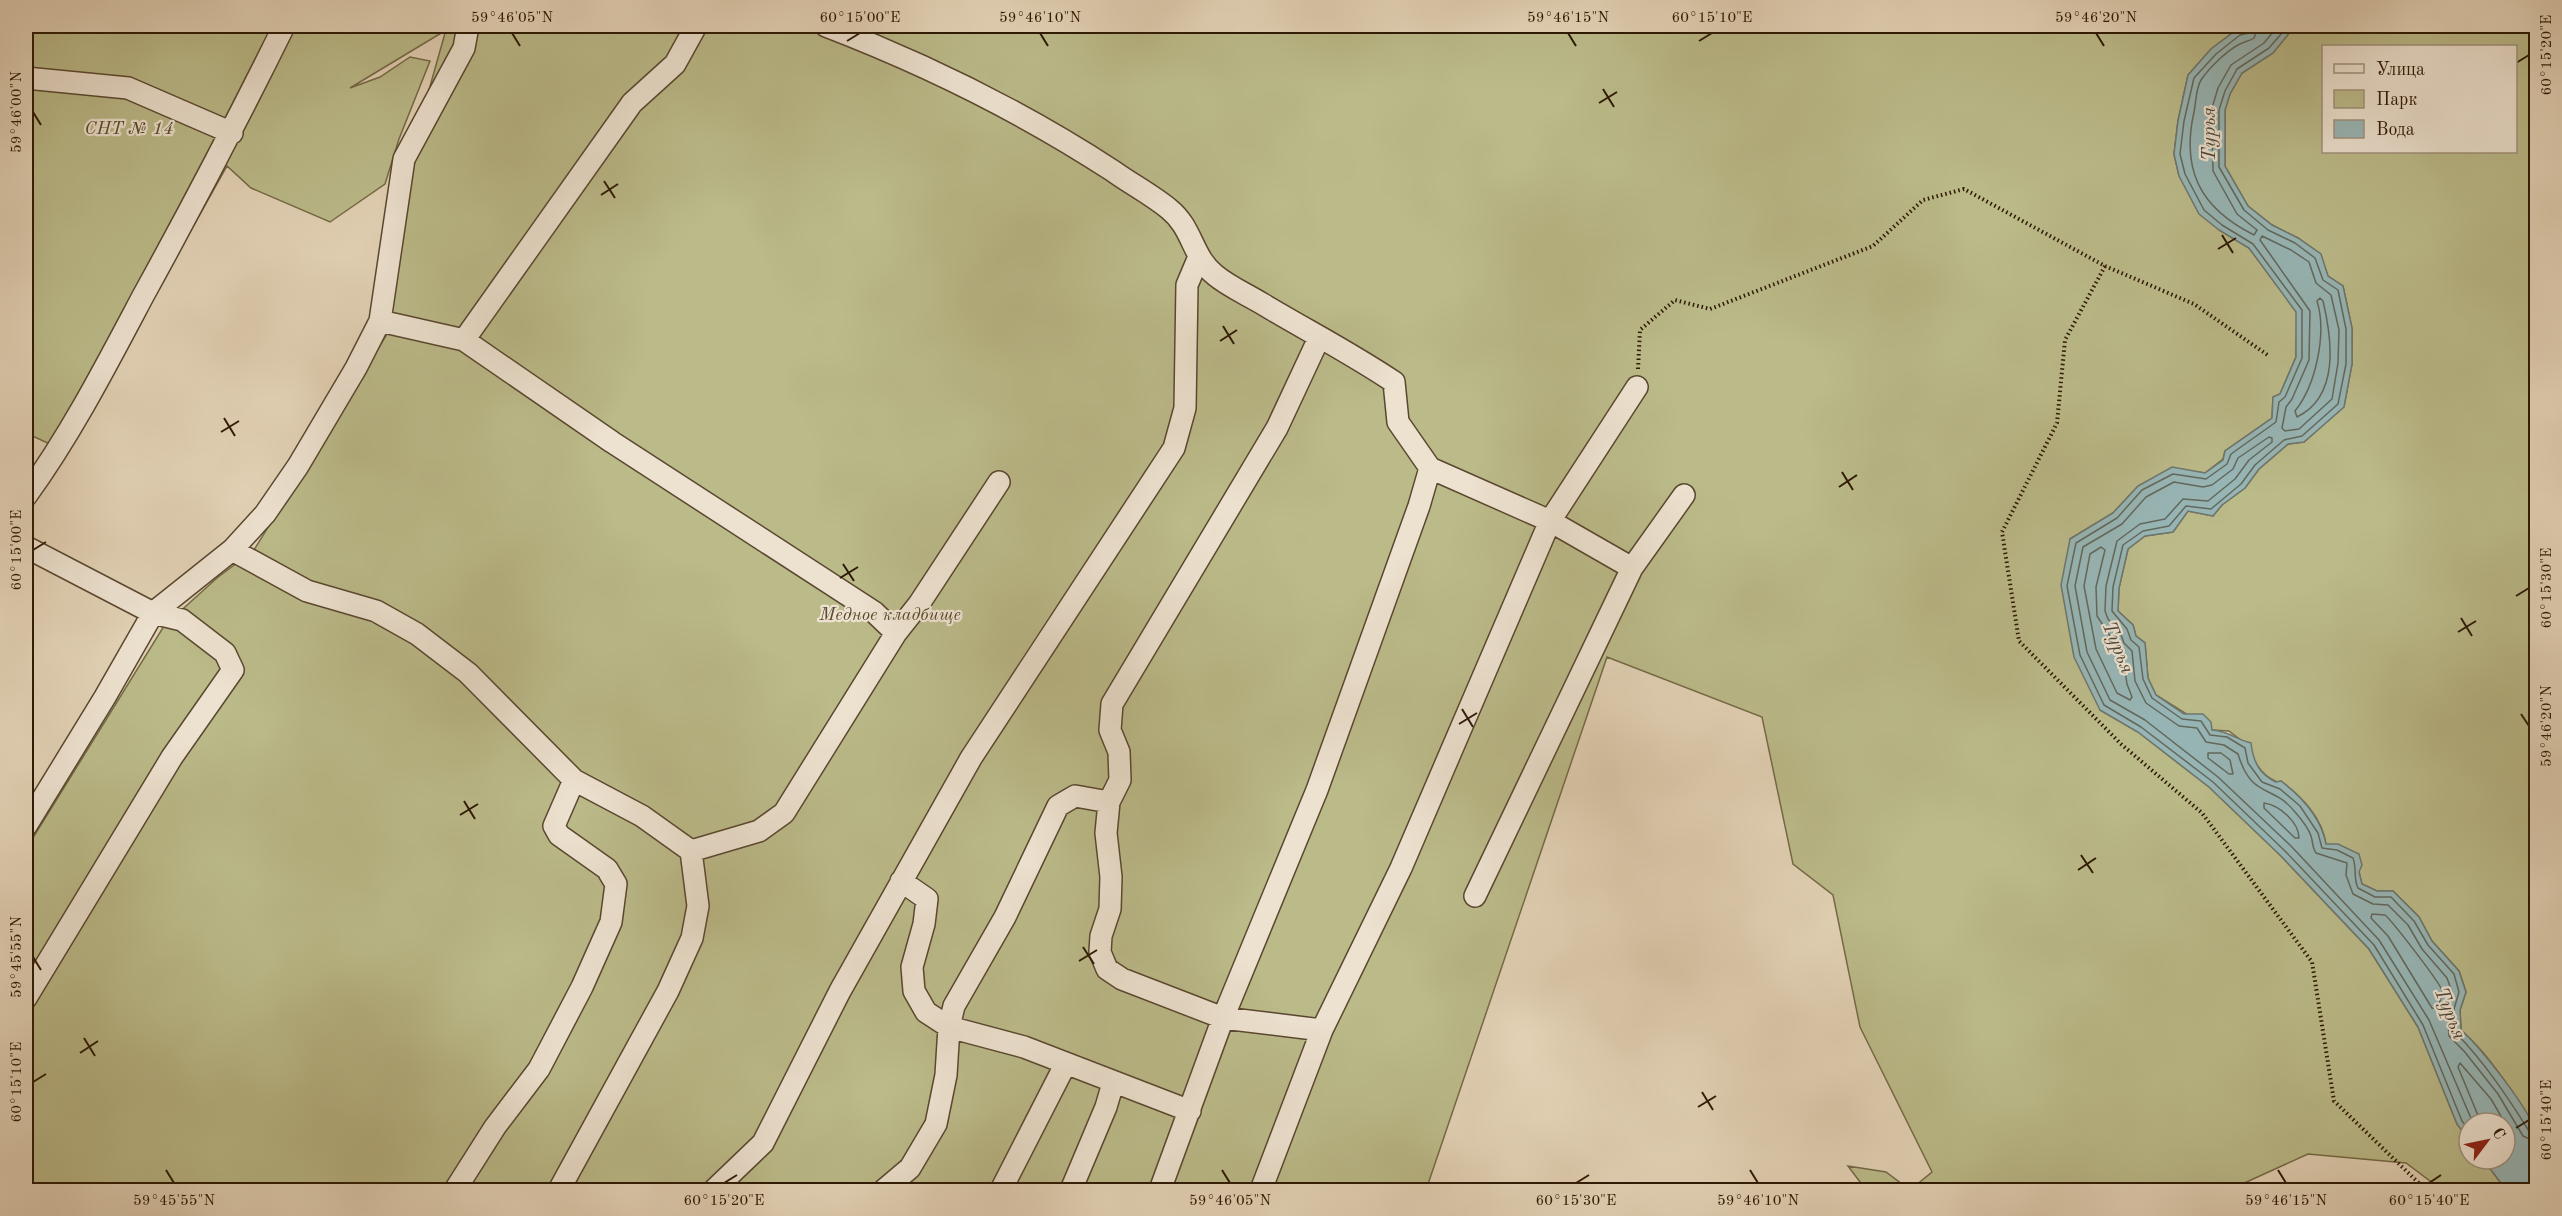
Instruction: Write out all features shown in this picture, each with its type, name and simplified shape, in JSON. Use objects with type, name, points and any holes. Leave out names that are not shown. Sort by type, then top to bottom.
[{"type":"street","points":[[26,496],[57,450],[232,133],[284,26]]},
{"type":"street","points":[[26,826],[105,698],[153,613],[232,550],[265,514],[298,466],[356,368],[380,321],[404,159],[464,48],[468,26]]},
{"type":"street","points":[[464,340],[632,103],[675,64],[696,26]]},
{"type":"street","points":[[826,26],[887,49],[1023,118],[1091,158],[1171,210],[1192,238],[1198,259],[1215,276],[1319,338],[1353,355],[1394,382],[1398,422],[1430,468],[1550,521],[1632,568]]},
{"type":"street","points":[[26,78],[128,88],[232,133]]},
{"type":"street","points":[[714,1191],[763,1143],[840,991],[971,758],[1174,448],[1185,408],[1187,285],[1198,259]]},
{"type":"street","points":[[380,321],[464,340],[612,442],[873,612],[896,633]]},
{"type":"street","points":[[1319,338],[1277,428],[1112,704],[1110,730],[1119,752],[1120,780],[1109,802],[1106,833],[1111,877],[1110,909],[1101,936],[1100,952],[1107,969],[1122,979],[1223,1018],[1322,1030]]},
{"type":"street","points":[[1261,1191],[1322,1030],[1401,868],[1550,521],[1637,387]]},
{"type":"street","points":[[1160,1191],[1223,1018],[1317,790],[1419,506],[1430,468]]},
{"type":"street","points":[[691,851],[759,831],[784,813],[896,633],[919,604],[999,482]]},
{"type":"street","points":[[1475,896],[1632,568],[1684,495]]},
{"type":"street","points":[[26,547],[153,613],[183,620],[225,653],[233,670],[172,757],[26,998]]},
{"type":"street","points":[[232,550],[307,591],[376,611],[417,634],[468,673],[574,780],[642,816],[691,851],[698,906],[692,938],[668,990],[564,1177],[559,1191]]},
{"type":"street","points":[[455,1191],[495,1127],[539,1068],[582,987],[611,922],[616,884],[607,869],[560,835],[554,826],[574,780]]},
{"type":"street","points":[[884,1191],[910,1167],[936,1124],[946,1075],[949,1028],[954,1006],[1005,917],[1058,806],[1076,796],[1109,802]]},
{"type":"street","points":[[901,880],[927,899],[924,924],[912,967],[915,991],[926,1012],[949,1028],[1024,1047],[1065,1065],[1190,1111]]},
{"type":"street","points":[[1001,1191],[1065,1065]]},
{"type":"street","points":[[1071,1191],[1113,1083]]},
{"type":"path","points":[[1637,387],[1641,330],[1674,300],[1710,309],[1873,246],[1923,200],[1964,189],[2104,266],[2194,304],[2269,356]]},
{"type":"path","points":[[2104,266],[2065,340],[2057,423],[2001,532],[2019,641],[2121,744],[2202,813],[2209,822],[2312,962],[2334,1101],[2426,1191]]},
{"type":"green space","name":"СНТ № 14","points":[[26,26],[444,26],[443,32],[350,88],[380,77],[410,57],[430,61],[399,139],[385,184],[330,222],[251,188],[227,166],[67,452],[26,433]]},
{"type":"green space","name":"Медное кладбище","points":[[447,26],[2248,26],[2244,29],[2239,28],[2211,49],[2188,75],[2178,121],[2174,154],[2179,176],[2219,230],[2249,248],[2297,312],[2296,357],[2280,394],[2273,397],[2272,418],[2225,451],[2223,459],[2205,473],[2172,468],[2138,486],[2113,513],[2070,539],[2100,710],[2138,732],[2209,787],[2281,856],[2369,949],[2418,1027],[2457,1124],[2457,1171],[2492,1171],[2506,1190],[2442,1190],[2406,1163],[2308,1154],[2229,1190],[1910,1190],[1932,1172],[1860,1027],[1833,895],[1793,864],[1762,717],[1607,657],[1426,1190],[26,1190],[26,849],[164,626],[217,578],[254,550],[387,334],[383,253]]},
{"type":"green space","points":[[2295,26],[2536,26],[2536,1132],[2493,1065],[2461,1030],[2460,1010],[2466,992],[2459,971],[2432,941],[2419,917],[2393,891],[2377,891],[2362,884],[2359,872],[2326,844],[2316,816],[2310,808],[2281,781],[2271,779],[2261,771],[2253,756],[2250,743],[2242,741],[2229,731],[2212,730],[2156,695],[2148,678],[2145,643],[2136,636],[2133,625],[2118,611],[2119,588],[2128,549],[2145,536],[2173,532],[2188,511],[2213,516],[2222,505],[2245,488],[2259,469],[2288,444],[2304,442],[2344,406],[2352,364],[2352,328],[2343,286],[2328,276],[2320,254],[2298,238],[2272,225],[2248,206],[2225,166],[2225,110],[2230,94],[2242,73],[2273,53]]},
{"type":"green space","points":[[1848,1166],[1886,1172],[1910,1190],[1866,1190]]},
{"type":"water","name":"Турья","points":[[2248,26],[2295,26],[2273,53],[2242,73],[2230,94],[2225,110],[2225,166],[2248,206],[2272,225],[2298,238],[2321,254],[2328,276],[2343,286],[2352,328],[2352,364],[2344,407],[2304,442],[2288,444],[2259,469],[2245,488],[2222,505],[2213,516],[2188,511],[2173,532],[2145,536],[2128,549],[2119,588],[2118,611],[2133,625],[2136,636],[2145,643],[2148,678],[2156,695],[2184,714],[2203,714],[2211,722],[2212,730],[2224,732],[2251,743],[2253,756],[2261,771],[2276,782],[2281,781],[2310,808],[2320,825],[2326,844],[2338,844],[2359,854],[2362,865],[2359,872],[2362,884],[2377,891],[2393,891],[2419,917],[2432,941],[2459,971],[2466,992],[2460,1010],[2461,1030],[2504,1080],[2533,1125],[2538,1162],[2536,1190],[2506,1190],[2492,1171],[2517,1171],[2517,1111],[2457,1111],[2457,1124],[2418,1027],[2369,949],[2281,856],[2209,787],[2138,732],[2100,710],[2074,657],[2061,585],[2070,539],[2113,513],[2138,486],[2172,467],[2205,473],[2223,460],[2225,451],[2272,418],[2273,397],[2280,394],[2296,357],[2296,312],[2249,248],[2219,230],[2199,214],[2179,176],[2174,154],[2178,121],[2188,75],[2211,49],[2239,28],[2244,29]]}]
